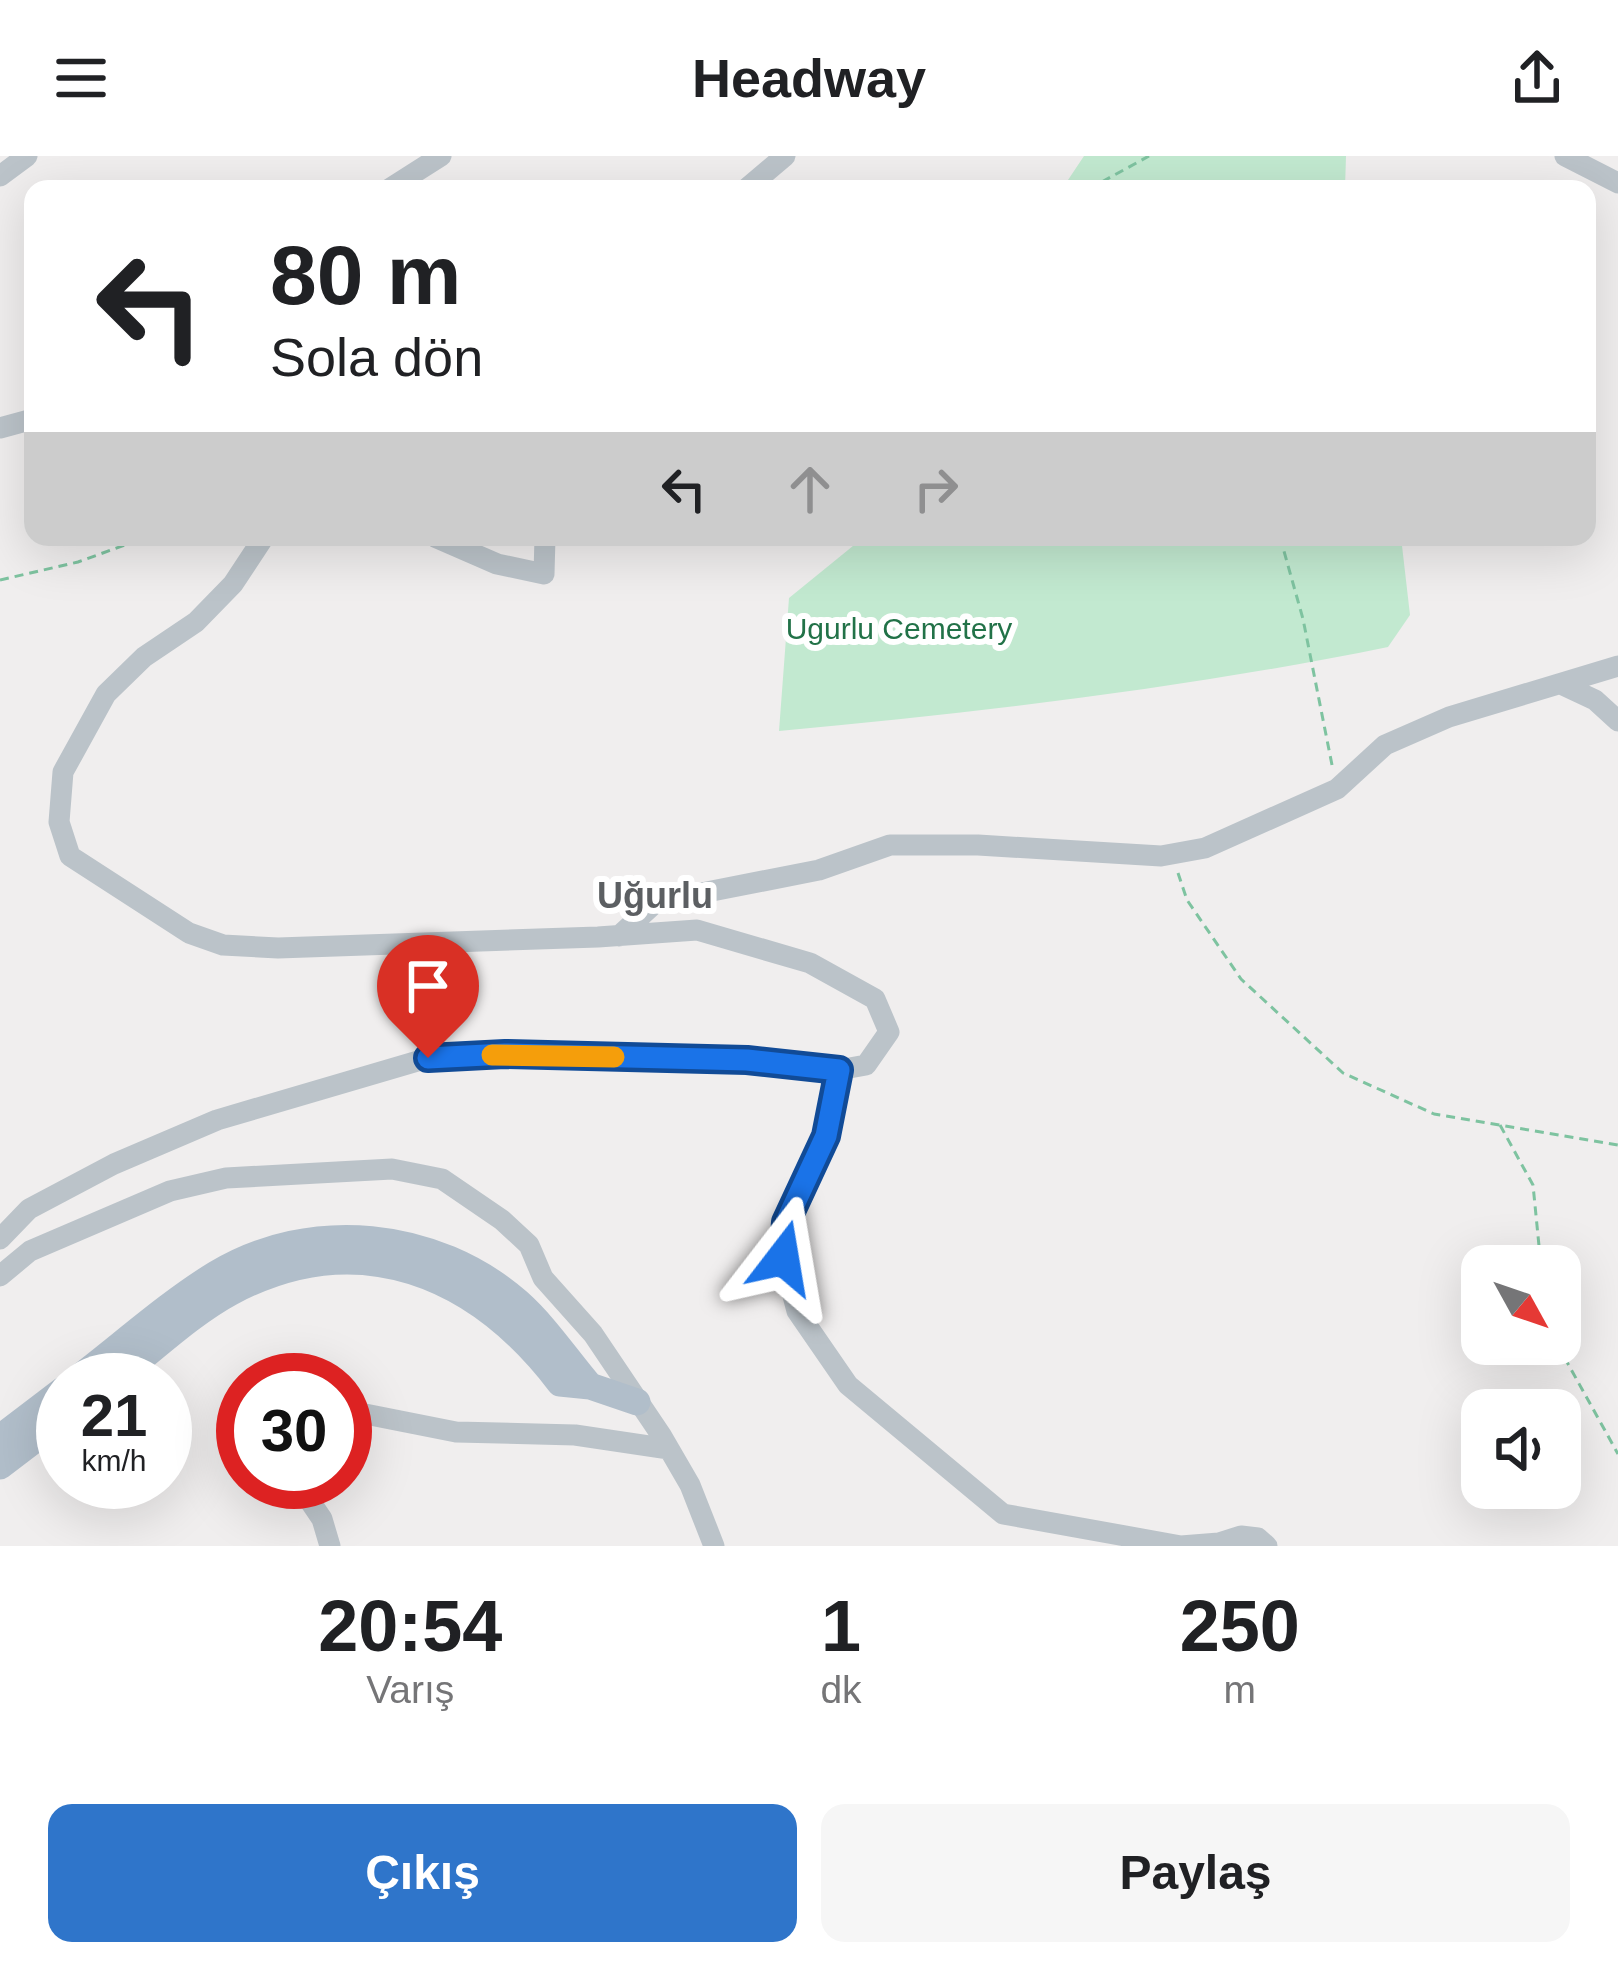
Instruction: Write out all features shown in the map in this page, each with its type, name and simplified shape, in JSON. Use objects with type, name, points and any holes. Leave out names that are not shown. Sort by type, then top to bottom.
[{"type":"main road","points":[[112,1353],[218,1273],[279,1247],[352,1235],[412,1246],[465,1268],[499,1289],[548,1332],[590,1386]]},
{"type":"main road","points":[[150,1353],[229,1293],[285,1270],[352,1258],[406,1268],[455,1288],[503,1319],[560,1383],[590,1386],[637,1402]]},
{"type":"main road","points":[[0,1438],[36,1411]]},
{"type":"main road","points":[[0,1466],[36,1439]]},
{"type":"street","points":[[0,176],[27,156]]},
{"type":"street","points":[[403,180],[442,156]]},
{"type":"street","points":[[757,180],[785,156]]},
{"type":"street","points":[[1565,156],[1618,183]]},
{"type":"street","points":[[0,1239],[29,1209],[114,1164],[217,1120],[428,1058],[505,1054],[747,1060],[839,1070],[866,1065],[889,1032],[875,1000],[810,963],[698,930],[278,948],[223,946],[189,933],[70,856],[59,822],[63,772],[106,694],[144,657],[196,622],[233,584],[258,546]]},
{"type":"street","points":[[456,546],[497,564],[544,574],[545,546]]},
{"type":"street","points":[[619,936],[656,902],[819,871],[890,845],[1172,854],[1205,848],[1337,789],[1384,745],[1448,717],[1618,666]]},
{"type":"street","points":[[1563,685],[1595,700],[1618,722]]},
{"type":"street","points":[[839,1070],[826,1136],[786,1222],[783,1258],[797,1311],[848,1385],[1003,1514],[1181,1546],[1240,1536],[1258,1538],[1267,1546]]},
{"type":"street","points":[[0,1276],[30,1251],[170,1191],[226,1178],[392,1168],[442,1179],[529,1245],[543,1278],[593,1334],[669,1449],[690,1485],[714,1546]]},
{"type":"street","points":[[372,1415],[456,1432],[575,1436],[669,1449]]},
{"type":"street","points":[[315,1509],[329,1546]]},
{"type":"path","points":[[1106,180],[1149,156]]},
{"type":"path","points":[[0,580],[61,567],[121,546]]},
{"type":"path","points":[[1283,546],[1303,619],[1337,789]]},
{"type":"path","points":[[1172,854],[1187,900],[1241,979],[1343,1073],[1434,1114],[1618,1144]]},
{"type":"path","points":[[1500,1123],[1533,1185],[1538,1245]]},
{"type":"path","points":[[1569,1365],[1618,1454]]},
{"type":"green space","points":[[1084,156],[1346,156],[1345,180],[1068,180]]},
{"type":"green space","name":"Ugurlu Cemetery","points":[[853,546],[1402,546],[1410,615],[1388,647],[1312,662],[1085,697],[779,731],[789,598]]},
{"type":"slow traffic","points":[[492,1055],[614,1057]]},
{"type":"district","name":"Uğurlu","points":[[655,895]]},
{"type":"route","points":[[428,1058],[505,1054],[747,1060],[839,1070],[826,1136],[786,1222],[783,1258]]}]
